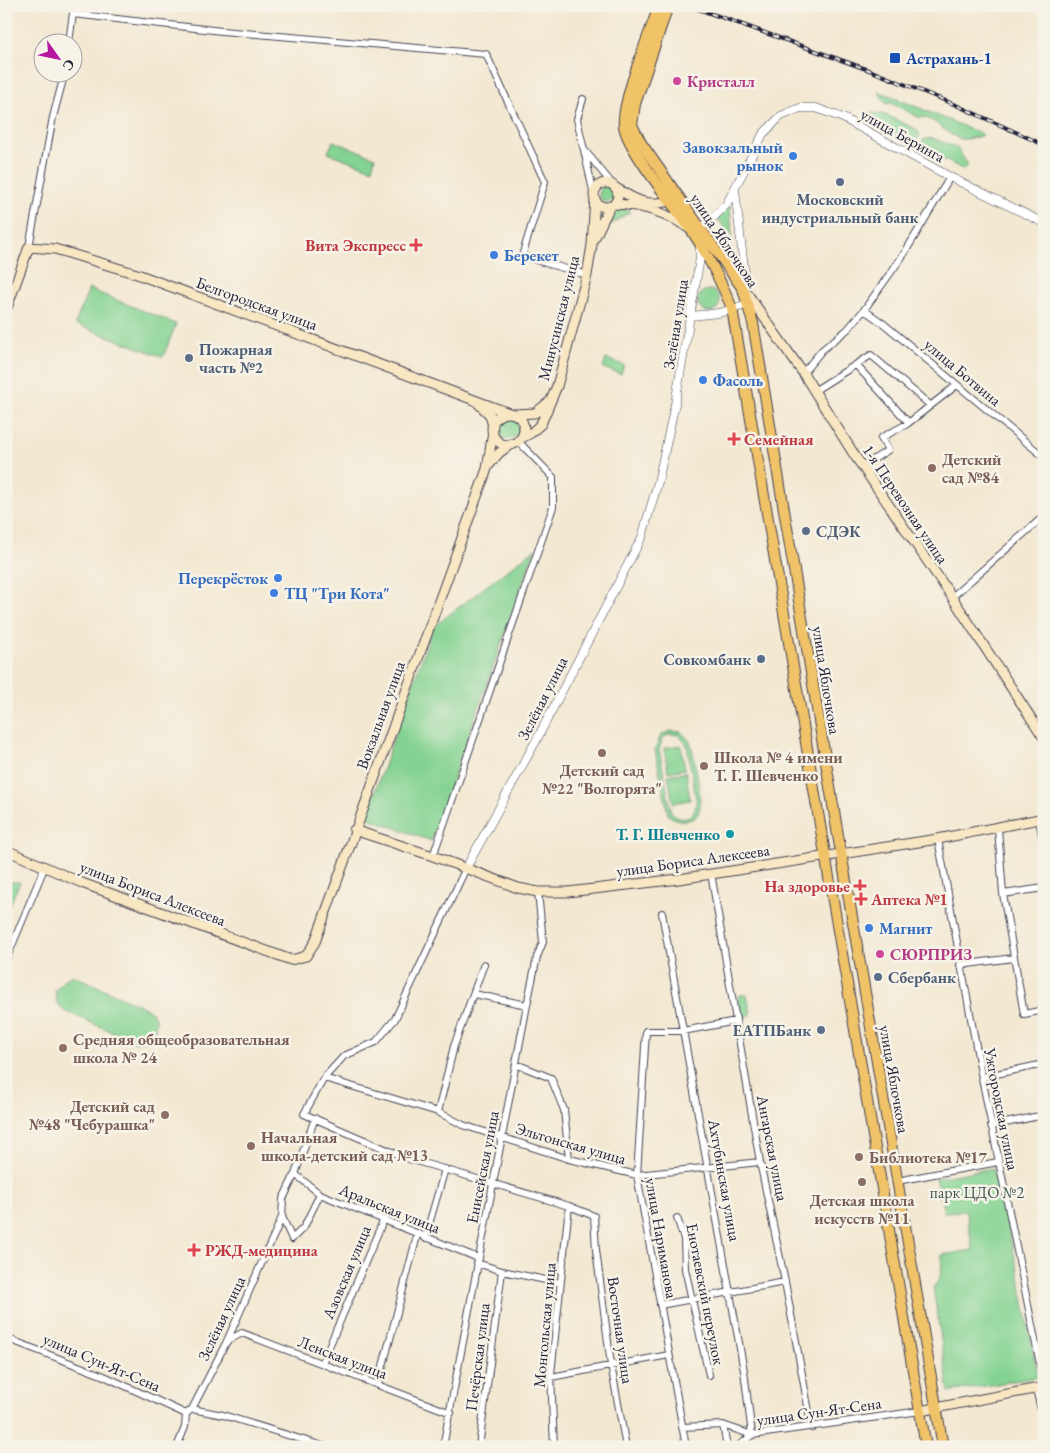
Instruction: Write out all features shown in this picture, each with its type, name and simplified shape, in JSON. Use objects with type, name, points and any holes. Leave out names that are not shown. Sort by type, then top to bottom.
[{"type":"main road","name":"улица Яблочкова","points":[[662,9],[627,101],[624,127],[633,148],[670,201],[698,230],[700,243],[724,288],[732,308],[926,1447]]},
{"type":"main road","name":"улица Яблочкова","points":[[662,9],[635,104],[632,126],[640,144],[698,230],[743,289],[749,304],[943,1447]]},
{"type":"main road","points":[[670,201],[653,204],[639,202],[614,186],[601,184],[596,188],[594,196],[600,205],[637,206],[668,216],[698,230]]},
{"type":"main road","points":[[612,205],[618,194],[614,186]]},
{"type":"main road","points":[[653,204],[663,190]]},
{"type":"main road","name":"Минусинская улица","points":[[516,441],[531,433],[541,424],[553,398],[587,275],[592,245],[594,196]]},
{"type":"main road","name":"Минусинская улица","points":[[592,245],[599,224],[612,205]]},
{"type":"main road","points":[[6,310],[29,247]]},
{"type":"main road","name":"Белгородская улица","points":[[29,247],[55,249],[137,274],[511,413]]},
{"type":"main road","name":"1-я Перевозная улица","points":[[743,289],[802,373],[862,467],[952,597],[1044,738]]},
{"type":"main road","name":"Минусинская улица","points":[[511,413],[535,413],[553,398]]},
{"type":"main road","name":"Белгородская улица","points":[[472,399],[488,412],[493,429]]},
{"type":"main road","points":[[511,413],[520,418],[524,432],[516,441],[498,440],[493,429],[500,416],[511,413]]},
{"type":"main road","name":"Вокзальная улица","points":[[487,469],[493,429]]},
{"type":"main road","name":"Вокзальная улица","points":[[291,960],[306,956],[315,942],[354,830],[487,469],[495,456],[516,441]]},
{"type":"main road","name":"улица Бориса Алексеева","points":[[354,830],[433,856],[498,882],[538,892],[568,892],[711,874],[938,839],[1041,818]]},
{"type":"main road","name":"улица Бориса Алексеева","points":[[6,850],[200,928],[291,960]]},
{"type":"main road","points":[[920,1411],[1041,1386]]},
{"type":"street","points":[[70,32],[74,6]]},
{"type":"street","points":[[73,14],[222,30],[486,54],[545,182],[522,256],[587,275]]},
{"type":"street","points":[[29,247],[53,117],[62,82]]},
{"type":"street","points":[[583,99],[577,119],[594,196]]},
{"type":"street","name":"улица Беринга","points":[[698,230],[726,205],[763,134],[781,116],[800,108],[816,108],[844,118],[950,177],[1044,223]]},
{"type":"street","points":[[585,152],[614,186]]},
{"type":"street","points":[[802,373],[822,350],[848,329],[864,310],[904,254],[950,177]]},
{"type":"street","points":[[735,190],[744,268],[743,289]]},
{"type":"street","name":"Зелёная улица","points":[[315,1118],[304,1114],[324,1078],[344,1056],[376,1042],[395,1019],[466,868],[637,548],[649,517],[675,404],[700,243]]},
{"type":"street","points":[[690,316],[704,316],[749,304]]},
{"type":"street","name":"улица Ботвина","points":[[864,310],[1044,457]]},
{"type":"street","points":[[814,391],[871,355],[930,405]]},
{"type":"street","points":[[856,364],[908,422]]},
{"type":"street","points":[[862,467],[888,450],[881,438],[908,422],[957,385]]},
{"type":"street","points":[[433,856],[553,507],[552,477],[516,441]]},
{"type":"street","points":[[952,597],[1044,516]]},
{"type":"street","points":[[1041,818],[1044,846]]},
{"type":"street","points":[[998,828],[1003,894],[1012,958],[1024,1014],[1044,1010]]},
{"type":"street","name":"Ужгородская улица","points":[[938,839],[960,965],[1041,1386],[1044,1424]]},
{"type":"street","points":[[6,960],[45,866]]},
{"type":"street","name":"Ангарская улица","points":[[711,874],[760,1162],[785,1282],[812,1428]]},
{"type":"street","points":[[1003,894],[1044,888]]},
{"type":"street","name":"Енисейская улица","points":[[443,1447],[536,957],[543,942],[538,892]]},
{"type":"street","name":"Ахтубинская улица","points":[[662,913],[731,1293],[752,1435]]},
{"type":"street","points":[[960,965],[1012,958]]},
{"type":"street","points":[[438,1112],[454,1046],[484,964]]},
{"type":"street","points":[[474,994],[527,1005]]},
{"type":"street","points":[[683,1031],[736,1021]]},
{"type":"street","name":"улица Нариманова","points":[[683,1031],[646,1031],[637,1175],[686,1447]]},
{"type":"street","points":[[516,1064],[551,1078],[564,1110],[569,1159]]},
{"type":"street","points":[[982,1077],[1044,1064]]},
{"type":"street","name":"Эльтонская улица","points":[[324,1078],[438,1112],[463,1126],[569,1159],[637,1175],[760,1162]]},
{"type":"street","points":[[991,1126],[1044,1115]]},
{"type":"street","points":[[282,1217],[292,1239],[304,1226],[320,1194],[295,1174],[315,1118],[406,1158],[494,1182],[569,1206]]},
{"type":"street","points":[[897,1181],[998,1162]]},
{"type":"street","points":[[424,1238],[445,1169]]},
{"type":"street","name":"Зелёная улица","points":[[186,1414],[192,1409],[227,1340],[282,1217],[283,1199],[295,1174]]},
{"type":"street","name":"Аральская улица","points":[[320,1194],[502,1271],[560,1283]]},
{"type":"street","name":"Восточная улица","points":[[569,1206],[594,1216],[596,1250],[611,1365],[626,1447]]},
{"type":"street","name":"Монгольская улица","points":[[554,1447],[551,1377],[569,1206]]},
{"type":"street","name":"Енотаевский переулок","points":[[677,1218],[684,1239],[685,1269],[709,1375]]},
{"type":"street","name":"Азовская улица","points":[[322,1363],[383,1221]]},
{"type":"street","points":[[378,1385],[417,1236]]},
{"type":"street","name":"Печёрская улица","points":[[479,1447],[502,1271]]},
{"type":"street","points":[[660,1305],[785,1282]]},
{"type":"street","name":"Ленская улица","points":[[227,1340],[242,1333],[450,1412]]},
{"type":"street","name":"улица Сун-Ят-Сена","points":[[6,1338],[104,1376],[180,1409],[186,1414]]},
{"type":"street","points":[[551,1377],[669,1355]]},
{"type":"street","points":[[192,1409],[223,1415],[326,1447]]},
{"type":"street","name":"улица Сун-Ят-Сена","points":[[723,1425],[752,1435],[812,1428],[920,1411]]},
{"type":"street","points":[[177,1447],[186,1414]]},
{"type":"street","points":[[682,1427],[723,1425],[727,1447]]},
{"type":"street","points":[[737,1447],[752,1435]]},
{"type":"green space","points":[[878,91],[982,134],[981,136],[966,139],[955,137],[930,119],[920,118],[891,103],[886,104]]},
{"type":"green space","points":[[870,112],[886,115],[916,129],[920,135],[914,145],[864,119]]},
{"type":"green space","points":[[933,138],[957,148],[968,165],[964,170],[920,147],[924,139]]},
{"type":"green space","points":[[333,141],[375,157],[372,169],[328,153]]},
{"type":"green space","points":[[607,186],[615,194],[607,202],[599,194]]},
{"type":"green space","points":[[730,206],[732,237],[718,219]]},
{"type":"green space","points":[[619,209],[630,212],[605,228],[606,220]]},
{"type":"green space","points":[[89,289],[176,324],[163,357],[75,324]]},
{"type":"green space","points":[[709,290],[717,293],[720,301],[717,309],[709,312],[701,309],[698,301],[701,293]]},
{"type":"green space","points":[[606,359],[624,365],[621,374],[603,368]]},
{"type":"green space","points":[[508,417],[516,420],[519,428],[516,436],[508,439],[500,436],[497,428],[500,420]]},
{"type":"green space","points":[[535,549],[431,841],[366,817],[433,627]]},
{"type":"green space","points":[[670,731],[681,732],[691,744],[700,800],[699,812],[692,819],[677,820],[668,815],[655,750],[661,735]],"holes":[[[670,734],[679,735],[687,745],[696,799],[695,809],[689,816],[685,817],[676,816],[671,812],[659,749],[663,738]]]},
{"type":"green space","points":[[681,745],[685,769],[668,772],[664,748]]},
{"type":"green space","points":[[686,772],[690,800],[673,803],[668,775]]},
{"type":"green space","points":[[6,882],[20,882],[6,913]]},
{"type":"green space","points":[[75,976],[150,1010],[156,1019],[155,1031],[149,1039],[136,1042],[64,1011],[57,1003],[55,991],[64,980]]},
{"type":"green space","points":[[747,994],[751,1015],[742,1017],[738,996]]},
{"type":"green space","name":"парк ЦДО №2","points":[[993,1168],[1017,1265],[1038,1377],[949,1392],[933,1287],[940,1276],[942,1255],[973,1250],[966,1211],[944,1212],[936,1178]]},
{"type":"railway","points":[[690,6],[869,70],[956,105],[1044,145]]},
{"type":"place","name":"Астрахань-1","points":[[895,58]]},
{"type":"place","name":"Кристалл","points":[[677,81]]},
{"type":"place","name":"Завокзальный рынок","points":[[793,156]]},
{"type":"place","name":"Московский индустриальный банк","points":[[840,182]]},
{"type":"place","name":"Вита Экспресс","points":[[416,245]]},
{"type":"place","name":"Берекет","points":[[494,255]]},
{"type":"place","name":"Пожарная часть №2","points":[[189,358]]},
{"type":"place","name":"Фасоль","points":[[703,380]]},
{"type":"place","name":"Семейная","points":[[734,439]]},
{"type":"place","name":"Детский сад №84","points":[[932,468]]},
{"type":"place","name":"СДЭК","points":[[806,531]]},
{"type":"place","name":"Перекрёсток","points":[[278,578]]},
{"type":"place","name":"ТЦ \"Три Кота\"","points":[[274,593]]},
{"type":"place","name":"Совкомбанк","points":[[761,659]]},
{"type":"place","name":"Детский сад №22 \"Волгорята\"","points":[[602,753]]},
{"type":"place","name":"Школа № 4 имени Т. Г. Шевченко","points":[[704,766]]},
{"type":"place","name":"Т. Г. Шевченко","points":[[730,834]]},
{"type":"place","name":"На здоровье","points":[[860,886]]},
{"type":"place","name":"Аптека №1","points":[[861,899]]},
{"type":"place","name":"Магнит","points":[[869,928]]},
{"type":"place","name":"СЮРПРИЗ","points":[[880,954]]},
{"type":"place","name":"Сбербанк","points":[[878,977]]},
{"type":"place","name":"ЕАТПБанк","points":[[821,1030]]},
{"type":"place","name":"Средняя общеобразовательная школа № 24","points":[[63,1048]]},
{"type":"place","name":"Детский сад №48 \"Чебурашка\"","points":[[165,1115]]},
{"type":"place","name":"Начальная школа-детский сад №13","points":[[251,1146]]},
{"type":"place","name":"Библиотека №17","points":[[859,1157]]},
{"type":"place","name":"Детская школа искусств №11","points":[[862,1182]]},
{"type":"place","name":"РЖД-медицина","points":[[194,1250]]}]
